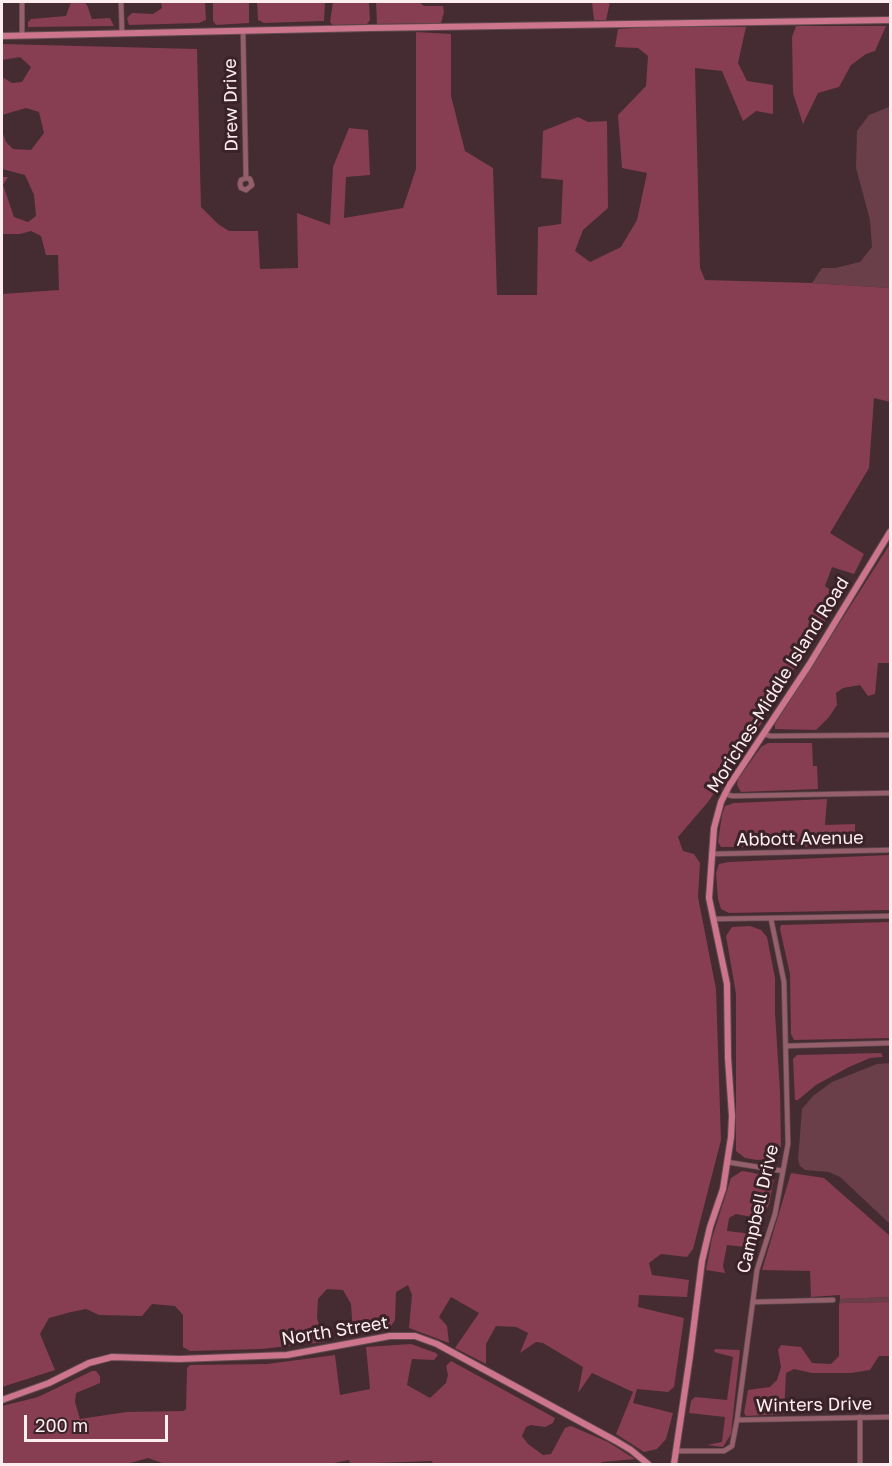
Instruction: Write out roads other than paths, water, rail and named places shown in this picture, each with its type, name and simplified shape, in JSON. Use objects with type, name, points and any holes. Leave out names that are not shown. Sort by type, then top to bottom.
[{"type":"street","points":[[22,2],[22,36]]},
{"type":"street","points":[[121,2],[122,33]]},
{"type":"street","points":[[2,36],[891,20]]},
{"type":"street","name":"Drew Drive","points":[[243,31],[246,178]]},
{"type":"street","name":"Moriches-Middle Island Road","points":[[673,1459],[690,1356],[702,1260],[723,1189],[732,1116],[728,1058],[728,995],[709,898],[714,828],[724,794],[809,665],[891,532]]},
{"type":"street","points":[[763,734],[771,736],[891,735]]},
{"type":"street","points":[[724,794],[733,796],[891,793]]},
{"type":"street","name":"Abbott Avenue","points":[[711,854],[891,850]]},
{"type":"street","points":[[713,919],[891,916]]},
{"type":"street","name":"Campbell Drive","points":[[673,1459],[728,1450],[734,1440],[760,1256],[775,1214],[788,1144],[783,973],[771,919]]},
{"type":"street","points":[[786,1046],[891,1043]]},
{"type":"street","points":[[727,1162],[783,1171]]},
{"type":"street","points":[[753,1302],[833,1300]]},
{"type":"street","name":"North Street","points":[[2,1400],[49,1383],[89,1363],[112,1357],[179,1359],[287,1355],[390,1336],[415,1336],[437,1344],[611,1438],[632,1450],[648,1464]]},
{"type":"street","points":[[860,1417],[860,1464]]},
{"type":"street","name":"Winters Drive","points":[[737,1420],[891,1417]]}]
